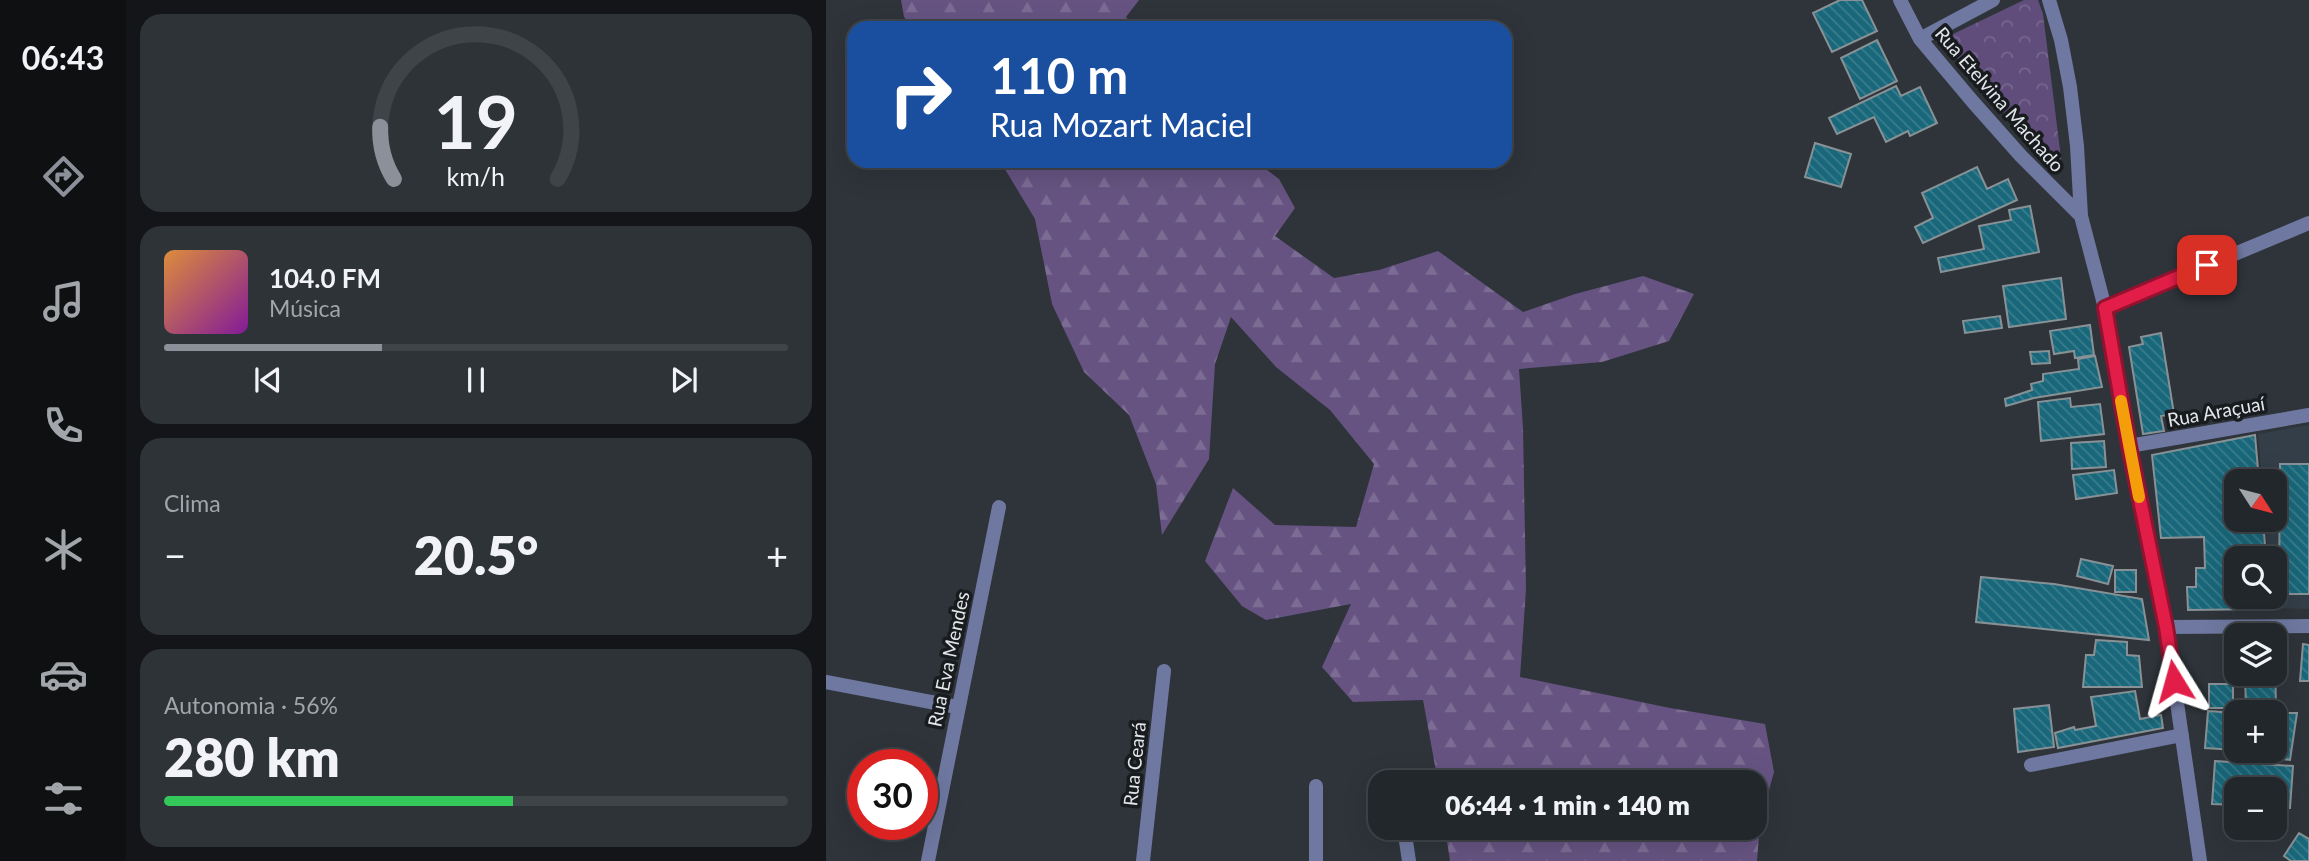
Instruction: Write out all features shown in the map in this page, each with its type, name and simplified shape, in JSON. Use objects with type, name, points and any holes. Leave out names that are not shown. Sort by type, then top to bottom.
[{"type":"street","name":"Rua Etelvina Machado","points":[[1900,0],[1920,38],[2021,156],[2081,216]]},
{"type":"street","points":[[1920,38],[1993,0]]},
{"type":"street","name":"Rua Etelvina Machado","points":[[2049,0],[2061,40],[2070,87],[2081,216],[2105,308],[2129,446],[2166,627],[2200,861]]},
{"type":"street","points":[[2105,308],[2309,223]]},
{"type":"street","name":"Rua Araçuaí","points":[[2129,446],[2309,415]]},
{"type":"street","name":"Rua Eva Mendes","points":[[928,861],[999,507]]},
{"type":"street","points":[[2166,627],[2309,626]]},
{"type":"street","name":"Rua Ceará","points":[[1143,861],[1164,671]]},
{"type":"street","points":[[826,682],[957,707]]},
{"type":"street","points":[[2031,765],[2182,735]]},
{"type":"street","points":[[1316,786],[1316,861]]},
{"type":"street","points":[[1406,840],[1409,861]]},
{"type":"shaded area","points":[[2309,425],[2309,609],[2287,608],[2287,546],[2267,546],[2266,532],[2287,532],[2287,469],[2261,469],[2258,434]]},
{"type":"green space","points":[[901,0],[1139,0],[1126,17],[1129,21],[908,21],[904,17]]},
{"type":"green space","points":[[2024,0],[2038,0],[2043,14],[2060,164],[2054,165],[2042,157],[1944,43],[1949,36]]},
{"type":"green space","points":[[1004,168],[1264,168],[1279,179],[1295,208],[1275,236],[1334,278],[1379,270],[1438,251],[1523,312],[1575,294],[1643,276],[1694,294],[1669,341],[1602,362],[1519,369],[1523,428],[1526,589],[1520,677],[1670,708],[1765,724],[1774,772],[1767,798],[1767,770],[1436,770],[1423,700],[1353,702],[1322,667],[1351,604],[1266,620],[1242,606],[1205,561],[1233,488],[1275,525],[1356,527],[1374,464],[1330,410],[1276,367],[1231,317],[1215,364],[1209,459],[1162,535],[1156,484],[1129,415],[1084,372],[1052,304],[1035,219]]},
{"type":"green space","points":[[1447,840],[1759,840],[1757,861],[1450,861]]},
{"type":"building","points":[[1840,0],[1862,0],[1877,31],[1832,52],[1813,13]]},
{"type":"building","points":[[1877,40],[1897,81],[1860,99],[1841,58]]},
{"type":"building","points":[[1896,86],[1901,96],[1920,87],[1937,123],[1910,136],[1908,131],[1886,142],[1874,117],[1837,134],[1829,118]]},
{"type":"building","points":[[1815,143],[1851,154],[1841,187],[1805,177]]},
{"type":"building","points":[[1977,167],[1987,189],[2008,179],[2017,200],[1923,243],[1915,227],[1933,218],[1922,193]]},
{"type":"building","points":[[2030,206],[2039,252],[1941,272],[1938,258],[1984,249],[1979,226],[2011,220],[2009,210]]},
{"type":"building","points":[[2061,278],[2066,319],[2009,327],[2003,286]]},
{"type":"building","points":[[2000,316],[2002,328],[1965,333],[1963,321]]},
{"type":"building","points":[[2090,325],[2094,355],[2075,358],[2074,351],[2054,354],[2050,331]]},
{"type":"building","points":[[2161,333],[2174,414],[2161,416],[2164,431],[2143,434],[2129,347],[2143,344],[2141,337]]},
{"type":"building","points":[[2049,351],[2050,363],[2032,364],[2030,352]]},
{"type":"building","points":[[2095,356],[2102,387],[2034,398],[2006,406],[2005,399],[2032,390],[2031,384],[2043,381],[2043,374],[2079,369],[2078,359]]},
{"type":"building","points":[[2070,398],[2071,407],[2100,404],[2104,434],[2041,441],[2038,402]]},
{"type":"building","points":[[2255,435],[2258,469],[2224,469],[2224,532],[2264,532],[2265,546],[2224,546],[2224,609],[2270,609],[2188,610],[2187,587],[2196,587],[2196,568],[2205,568],[2204,537],[2161,538],[2152,455]]},
{"type":"building","points":[[2104,441],[2106,467],[2072,469],[2071,443]]},
{"type":"building","points":[[2280,464],[2309,464],[2309,594],[2287,594],[2287,546],[2279,546],[2279,532],[2287,532],[2287,469],[2280,469]]},
{"type":"building","points":[[2114,470],[2117,493],[2076,499],[2073,475]]},
{"type":"building","points":[[2081,559],[2113,566],[2108,584],[2077,576]]},
{"type":"building","points":[[2115,570],[2136,570],[2136,592],[2115,592]]},
{"type":"building","points":[[1981,577],[2054,584],[2142,599],[2149,640],[1976,622]]},
{"type":"building","points":[[2096,640],[2127,642],[2127,655],[2139,656],[2142,687],[2083,687],[2086,655],[2094,655]]},
{"type":"building","points":[[2303,644],[2309,645],[2309,681],[2300,681]]},
{"type":"building","points":[[2209,684],[2233,686],[2233,700],[2224,700],[2224,708],[2209,708]]},
{"type":"building","points":[[2245,686],[2276,686],[2276,700],[2246,700]]},
{"type":"building","points":[[2135,691],[2140,719],[2161,715],[2163,728],[2058,748],[2055,733],[2074,727],[2075,730],[2096,726],[2091,697]]},
{"type":"building","points":[[2049,705],[2054,747],[2018,752],[2014,709]]},
{"type":"building","points":[[2208,711],[2224,712],[2224,749],[2205,748]]},
{"type":"building","points":[[2287,713],[2297,713],[2290,760],[2287,760]]},
{"type":"building","points":[[2215,761],[2293,766],[2290,808],[2287,808],[2287,777],[2224,777],[2224,804],[2212,804]]},
{"type":"building","points":[[2299,833],[2309,839],[2309,861],[2291,861],[2284,856]]},
{"type":"slow traffic","points":[[2121,401],[2139,497]]},
{"type":"route","points":[[2174,681],[2105,308],[2207,265]]}]
